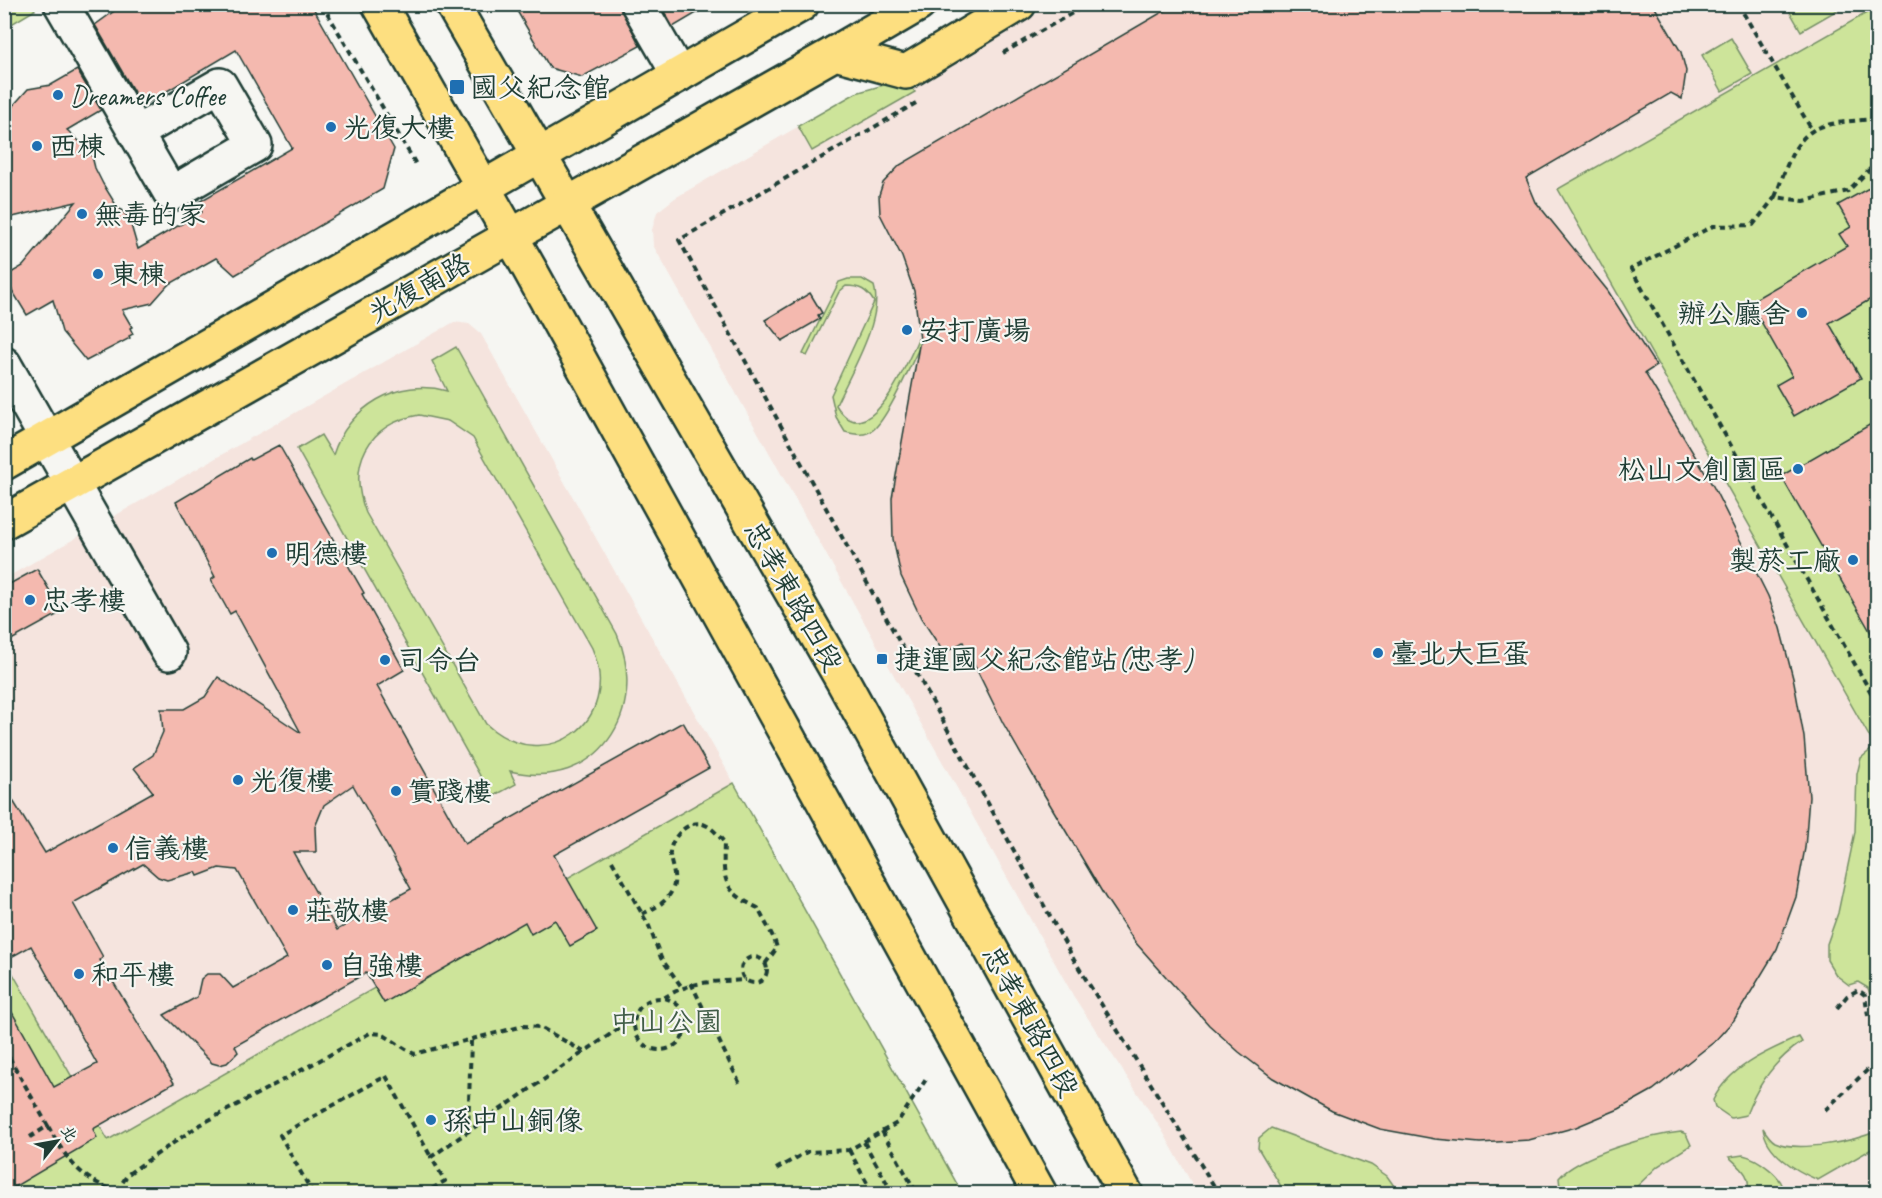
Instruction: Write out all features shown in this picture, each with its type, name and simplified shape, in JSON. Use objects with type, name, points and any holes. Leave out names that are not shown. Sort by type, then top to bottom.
[{"type":"main road","points":[[379,4],[510,235],[1040,1194]]},
{"type":"main road","name":"忠孝東路四段","points":[[452,4],[843,681],[1126,1194]]},
{"type":"main road","name":"光復南路","points":[[4,463],[802,4]]},
{"type":"main road","name":"光復南路","points":[[4,522],[919,4]]},
{"type":"main road","points":[[835,53],[906,72],[1019,4]]},
{"type":"lane","points":[[61,4],[136,134]]},
{"type":"lane","points":[[638,4],[679,75]]},
{"type":"lane","points":[[4,364],[169,653]]},
{"type":"path","points":[[322,4],[417,166]]},
{"type":"path","points":[[997,57],[1088,4]]},
{"type":"path","points":[[1738,4],[1812,130]]},
{"type":"path","points":[[926,98],[679,240],[1074,960],[1219,1194]]},
{"type":"path","points":[[1878,119],[1853,121],[1812,130],[1793,152],[1775,197],[1753,225],[1713,226],[1631,269],[1878,705]]},
{"type":"path","points":[[1775,197],[1804,201],[1848,191],[1878,161]]},
{"type":"path","points":[[642,914],[667,899],[674,887],[670,854],[676,837],[687,826],[699,823],[709,827],[724,842],[723,872],[729,889],[738,898],[758,908],[766,927],[774,936],[777,948],[765,964],[765,977],[760,981],[754,983],[746,980],[691,983],[681,986],[663,999]]},
{"type":"path","points":[[612,861],[642,914],[661,958],[681,986]]},
{"type":"path","points":[[746,980],[741,969],[748,959],[761,959],[765,964]]},
{"type":"path","points":[[691,983],[741,1086]]},
{"type":"path","points":[[1837,1008],[1847,996],[1858,990],[1865,995],[1868,1016]]},
{"type":"path","points":[[670,1000],[680,1007],[685,1017],[686,1029],[681,1039],[673,1047],[662,1050],[650,1048],[641,1041],[636,1031],[636,1017],[639,1009],[648,1001],[670,1000]]},
{"type":"path","points":[[431,1157],[636,1017]]},
{"type":"path","points":[[117,1191],[128,1174],[198,1126],[370,1033],[382,1034],[414,1054],[523,1026],[540,1027],[584,1053]]},
{"type":"path","points":[[468,1131],[471,1041]]},
{"type":"path","points":[[4,1048],[76,1171],[125,1194]]},
{"type":"path","points":[[1825,1110],[1878,1060]]},
{"type":"path","points":[[313,1194],[280,1135],[386,1076],[445,1181],[423,1194]]},
{"type":"path","points":[[776,1169],[807,1152],[849,1150],[897,1123],[927,1078]]},
{"type":"path","points":[[30,1137],[48,1126]]},
{"type":"path","points":[[882,1131],[917,1194]]},
{"type":"path","points":[[864,1142],[893,1194]]},
{"type":"path","points":[[849,1150],[873,1194]]},
{"type":"path","points":[[107,1194],[108,1188]]},
{"type":"path","points":[[147,1194],[154,1194]]},
{"type":"shaded area","points":[[1052,5],[1877,5],[1877,1193],[1197,1193],[1162,1130],[1074,997],[653,245],[652,230],[657,212],[675,198],[856,93],[927,77]]},
{"type":"shaded area","points":[[454,322],[469,324],[481,334],[734,783],[108,1140],[5,958],[4,579]]},
{"type":"green space","points":[[10,4],[32,5],[35,10],[5,28],[5,7]]},
{"type":"green space","points":[[1786,5],[1839,5],[1841,8],[1801,31]]},
{"type":"green space","name":"松山文創園區","points":[[1877,7],[1877,750],[1558,189]]},
{"type":"green space","points":[[1731,38],[1752,74],[1722,91],[1702,55]]},
{"type":"green space","points":[[894,82],[909,82],[915,92],[812,151],[798,126],[856,93]]},
{"type":"green space","points":[[848,279],[862,279],[874,286],[876,299],[870,330],[864,346],[836,405],[848,419],[861,421],[873,414],[896,384],[918,339],[920,340],[920,346],[885,415],[873,430],[863,434],[845,432],[836,417],[831,395],[874,302],[869,294],[851,286],[846,286],[839,292],[807,356],[803,354],[839,282]]},
{"type":"green space","points":[[456,347],[617,634],[625,663],[626,691],[621,717],[608,740],[591,757],[568,769],[541,774],[510,771],[516,784],[492,797],[297,449],[321,435],[333,455],[350,423],[377,400],[393,392],[411,388],[447,391],[432,361]],"holes":[[[419,415],[448,421],[473,438],[592,648],[599,675],[597,699],[588,719],[573,734],[554,743],[532,745],[509,739],[486,724],[366,513],[359,479],[361,463],[374,437],[386,427]]]},
{"type":"green space","points":[[1872,749],[1878,750],[1877,1018],[1868,988],[1858,982],[1849,985],[1836,975],[1827,960],[1827,944],[1838,913],[1855,832],[1857,774],[1861,758]]},
{"type":"green space","name":"中山公園","points":[[734,783],[962,1193],[5,1193],[4,958],[108,1140]]},
{"type":"green space","points":[[1799,1037],[1802,1042],[1784,1056],[1768,1074],[1746,1115],[1731,1118],[1715,1107],[1713,1100],[1720,1088],[1739,1069],[1762,1054]]},
{"type":"green space","points":[[1271,1128],[1371,1165],[1387,1176],[1399,1193],[1285,1193],[1258,1148],[1259,1138]]},
{"type":"green space","points":[[1763,1128],[1775,1142],[1798,1146],[1841,1142],[1877,1131],[1877,1146],[1818,1180],[1783,1160],[1765,1137]]},
{"type":"green space","points":[[1681,1132],[1686,1134],[1691,1145],[1658,1166],[1630,1193],[1565,1193],[1560,1187],[1559,1178],[1598,1154],[1652,1137]]},
{"type":"green space","points":[[1743,1155],[1769,1169],[1780,1181],[1784,1193],[1746,1193],[1747,1177],[1729,1157]]},
{"type":"building","points":[[124,4],[311,4],[394,149],[383,189],[235,275],[216,258],[168,285],[152,303],[122,310],[132,327],[130,328],[133,334],[129,336],[130,338],[86,361],[62,332],[53,300],[27,315],[4,277],[23,266],[76,202],[4,219],[4,116],[28,89],[51,85],[77,70],[101,110],[67,130],[91,152],[95,168],[103,184],[116,205],[129,218],[138,249],[202,212],[197,203],[292,148],[236,50],[142,106],[95,25]]},
{"type":"building","points":[[513,4],[619,4],[640,46],[582,77],[550,68]]},
{"type":"building","points":[[660,4],[712,4],[673,27]]},
{"type":"building","name":"臺北大巨蛋","points":[[1176,4],[1653,4],[1681,52],[1686,71],[1682,99],[1671,93],[1526,178],[1536,202],[1608,291],[1656,366],[1645,373],[1713,486],[1768,596],[1780,628],[1794,682],[1804,737],[1809,797],[1805,848],[1796,897],[1777,949],[1734,1020],[1714,1042],[1653,1090],[1619,1109],[1576,1127],[1529,1140],[1480,1143],[1435,1139],[1380,1129],[1332,1111],[1273,1078],[1239,1052],[1209,1025],[1135,942],[1105,897],[1003,723],[963,642],[944,653],[921,618],[901,576],[893,539],[892,498],[920,340],[914,291],[902,257],[880,214],[879,195],[883,183],[900,165]]},
{"type":"building","name":"辦公廳舍","points":[[1878,183],[1878,295],[1829,323],[1861,378],[1794,416],[1776,385],[1792,376],[1750,302],[1847,246],[1839,234],[1851,227],[1838,205]]},
{"type":"building","points":[[810,293],[822,313],[818,315],[820,319],[782,341],[765,320]]},
{"type":"building","name":"製菸工廠","points":[[1878,420],[1878,645],[1781,476]]},
{"type":"building","points":[[279,445],[364,593],[362,594],[404,670],[377,686],[465,844],[683,722],[709,768],[554,855],[597,931],[570,946],[555,920],[531,934],[525,922],[384,1003],[366,973],[235,1046],[238,1052],[227,1063],[219,1065],[212,1063],[164,1015],[197,997],[201,979],[207,974],[220,974],[233,988],[287,958],[237,870],[219,868],[198,876],[196,872],[167,880],[158,877],[143,864],[73,903],[103,957],[100,960],[174,1083],[93,1129],[97,1138],[4,1193],[4,998],[54,1087],[97,1064],[31,946],[4,961],[4,786],[45,853],[153,792],[134,768],[153,755],[163,732],[161,709],[184,709],[205,697],[218,677],[301,733],[235,611],[230,614],[211,580],[215,577],[176,502],[250,458],[251,460]],"holes":[[[353,785],[411,889],[337,930],[293,852],[316,852],[315,827],[324,805]]]},
{"type":"building","name":"忠孝樓","points":[[37,569],[62,612],[4,644],[4,587]]},
{"type":"place","name":"國父紀念館","points":[[457,87]]},
{"type":"place","name":"Dreamers Coffee","points":[[58,95]]},
{"type":"place","name":"光復大樓","points":[[331,127]]},
{"type":"place","name":"西棟","points":[[37,146]]},
{"type":"place","name":"無毒的家","points":[[82,214]]},
{"type":"place","name":"東棟","points":[[98,274]]},
{"type":"place","name":"辦公廳舍","points":[[1802,313]]},
{"type":"place","name":"安打廣場","points":[[907,330]]},
{"type":"place","name":"松山文創園區","points":[[1798,469]]},
{"type":"place","name":"明德樓","points":[[272,553]]},
{"type":"place","name":"製菸工廠","points":[[1853,560]]},
{"type":"place","name":"忠孝樓","points":[[30,600]]},
{"type":"place","name":"臺北大巨蛋","points":[[1378,653]]},
{"type":"place","name":"捷運國父紀念館站(忠孝)","points":[[882,659]]},
{"type":"place","name":"司令台","points":[[385,660]]},
{"type":"place","name":"光復樓","points":[[238,780]]},
{"type":"place","name":"實踐樓","points":[[396,791]]},
{"type":"place","name":"信義樓","points":[[113,848]]},
{"type":"place","name":"莊敬樓","points":[[293,910]]},
{"type":"place","name":"自強樓","points":[[327,965]]},
{"type":"place","name":"和平樓","points":[[79,974]]},
{"type":"place","name":"孫中山銅像","points":[[431,1120]]}]
